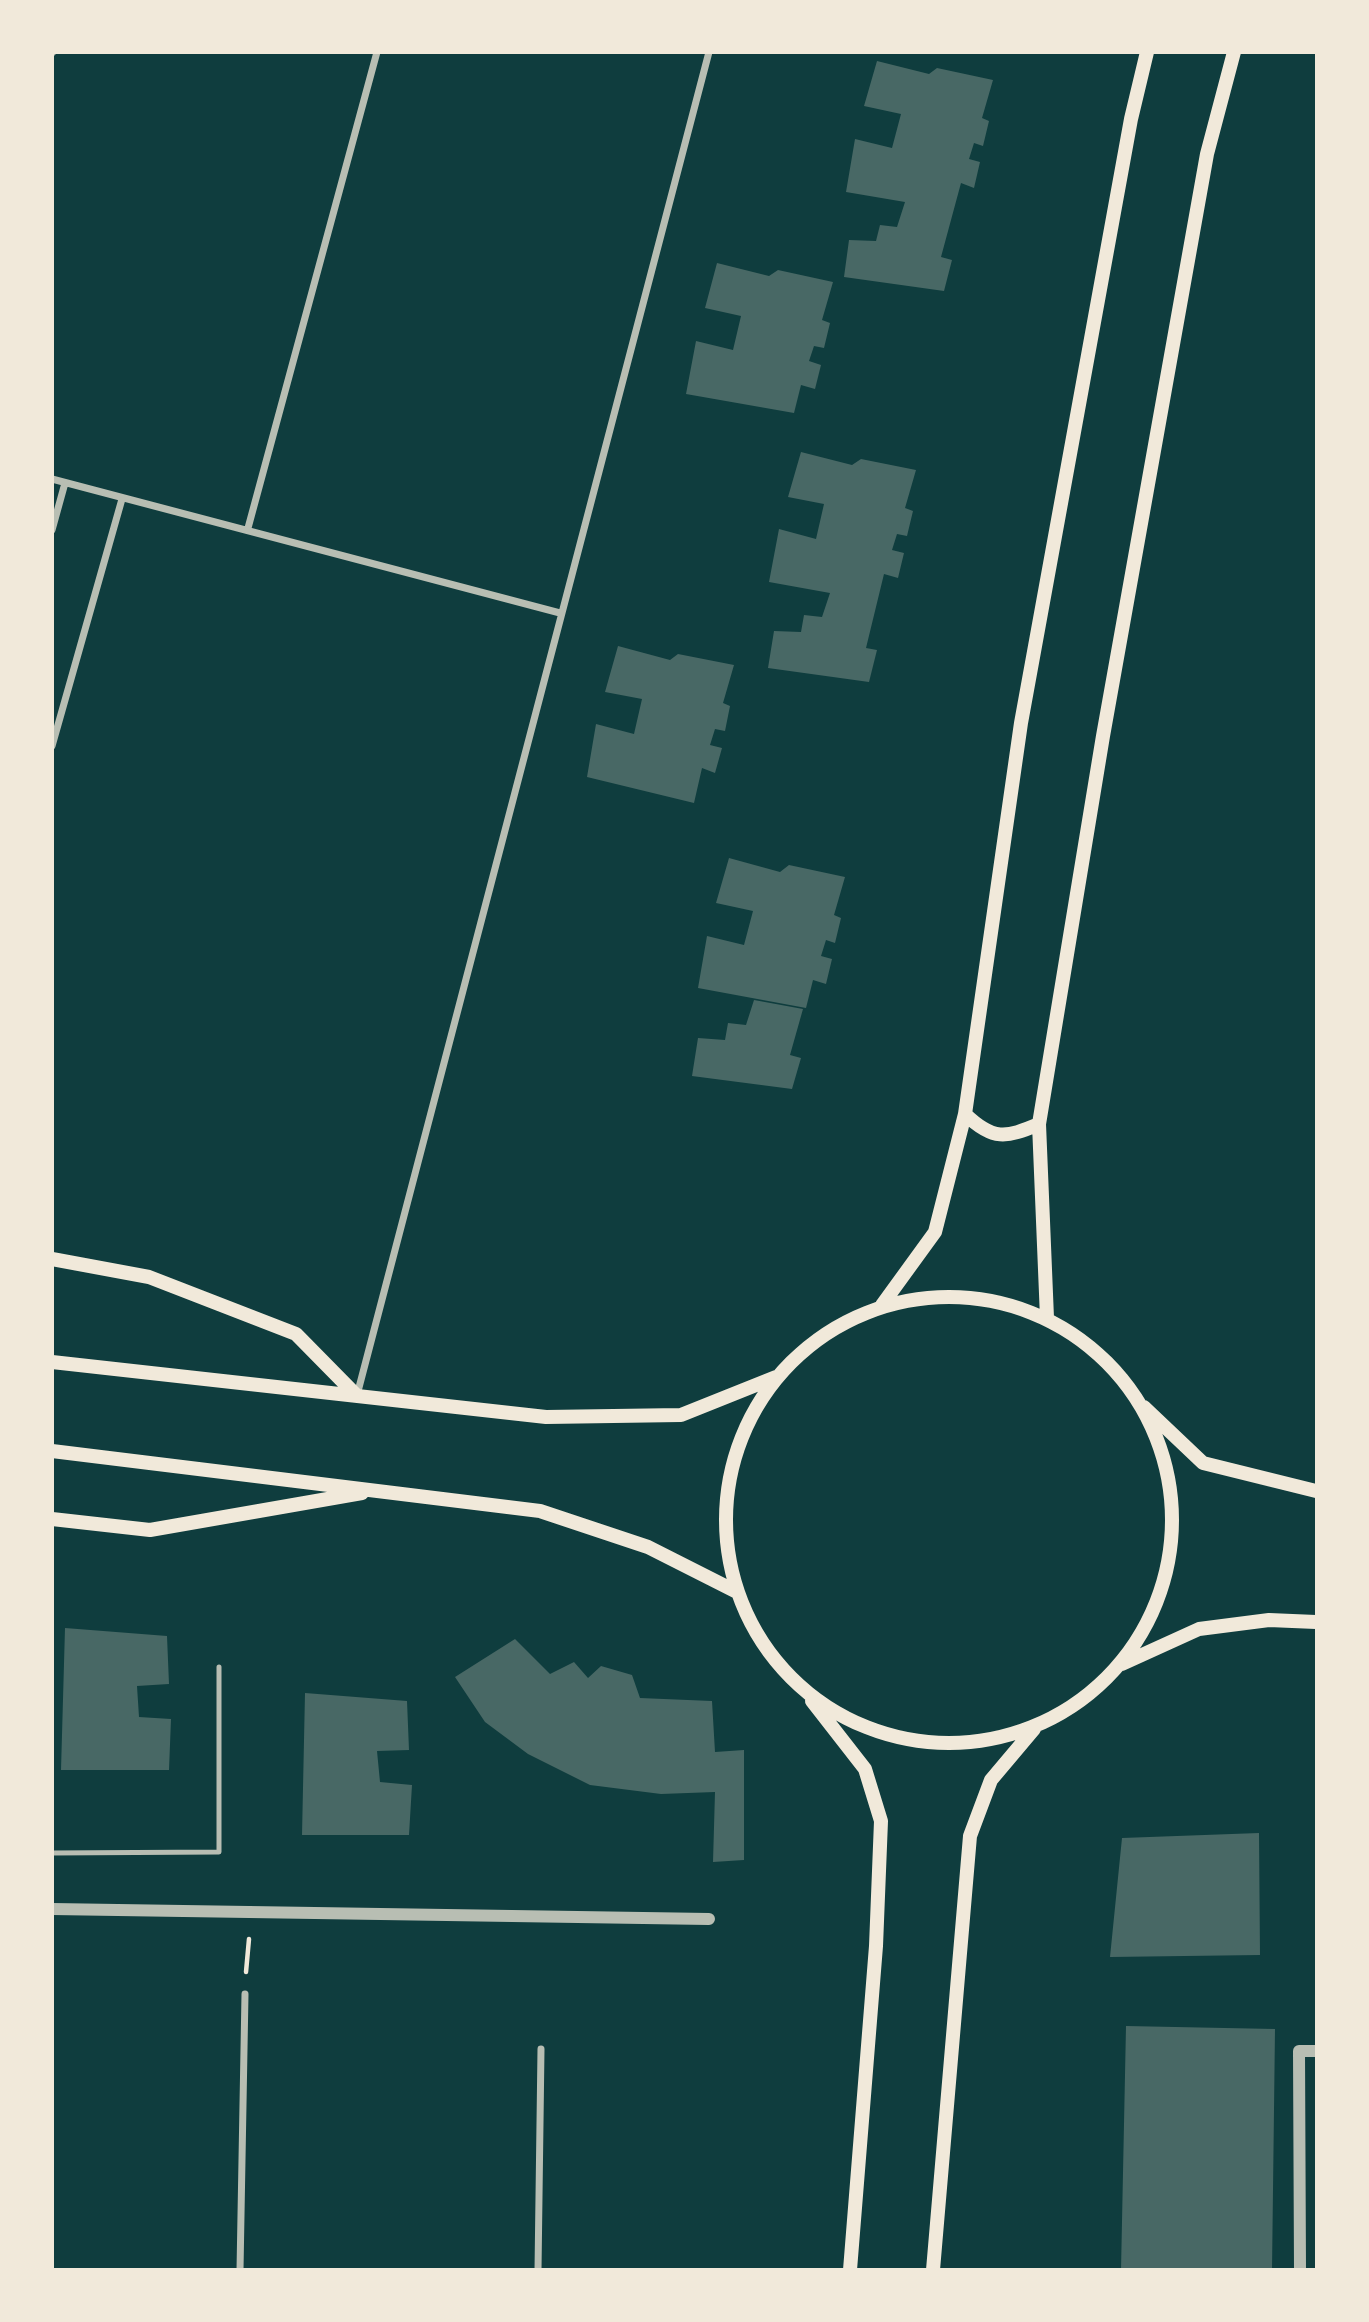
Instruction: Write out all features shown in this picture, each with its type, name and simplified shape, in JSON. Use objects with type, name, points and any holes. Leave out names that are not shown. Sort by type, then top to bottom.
[{"type":"main road","points":[[882,1305],[935,1233],[965,1114],[1021,723],[1131,119],[1147,52]]},
{"type":"main road","points":[[1047,1318],[1039,1124],[1103,736],[1208,154],[1234,52]]},
{"type":"main road","points":[[965,1114],[981,1129],[1011,1136],[1039,1124]]},
{"type":"main road","points":[[52,1259],[149,1277],[296,1334],[357,1396]]},
{"type":"main road","points":[[850,2270],[876,1946],[881,1821],[865,1769],[805,1691],[764,1646],[737,1592],[726,1517],[739,1443],[776,1377],[824,1333],[882,1305],[938,1296],[983,1299],[1047,1318],[1100,1353],[1140,1403],[1203,1463],[1317,1492]]},
{"type":"main road","points":[[52,1362],[546,1417],[681,1415],[776,1377]]},
{"type":"main road","points":[[805,1691],[856,1724],[914,1742],[975,1744],[1034,1728],[1082,1701],[1122,1664],[1157,1604],[1172,1536],[1167,1467],[1140,1403]]},
{"type":"main road","points":[[52,1451],[540,1511],[648,1547],[737,1592]]},
{"type":"main road","points":[[52,1519],[150,1530],[377,1491]]},
{"type":"main road","points":[[1122,1664],[1199,1629],[1269,1620],[1317,1622]]},
{"type":"main road","points":[[933,2270],[970,1836],[991,1780],[1034,1728]]},
{"type":"street","points":[[248,528],[377,52]]},
{"type":"street","points":[[357,1396],[709,52]]},
{"type":"street","points":[[52,479],[122,499],[248,528],[560,613]]},
{"type":"street","points":[[52,530],[65,483]]},
{"type":"street","points":[[52,746],[122,499]]},
{"type":"street","points":[[52,1909],[709,1919]]},
{"type":"street","points":[[240,2270],[245,1994]]},
{"type":"street","points":[[538,2270],[541,2049]]},
{"type":"street","points":[[1300,2270],[1299,2051],[1317,2051]]},
{"type":"lane","points":[[52,1853],[219,1852],[219,1667]]},
{"type":"path","points":[[245,1994],[250,1912]]},
{"type":"building","points":[[877,61],[929,74],[937,68],[993,80],[982,118],[989,121],[983,146],[974,143],[969,159],[980,162],[974,188],[961,183],[941,257],[952,260],[944,291],[844,277],[849,240],[876,241],[880,225],[897,227],[905,202],[846,192],[855,139],[892,148],[901,114],[864,106]]},
{"type":"building","points":[[717,263],[769,276],[778,270],[833,282],[822,320],[830,323],[824,348],[814,346],[809,361],[821,365],[815,389],[801,385],[794,413],[686,394],[696,341],[733,350],[741,316],[705,308]]},
{"type":"building","points":[[801,452],[852,465],[861,459],[916,470],[905,508],[913,511],[907,536],[897,534],[892,550],[904,553],[898,578],[884,574],[866,648],[877,650],[869,682],[768,668],[774,631],[801,632],[804,615],[822,617],[830,593],[769,582],[779,529],[816,539],[824,504],[788,497]]},
{"type":"building","points":[[618,646],[670,660],[678,654],[734,665],[723,703],[730,706],[725,731],[715,729],[710,745],[722,748],[715,773],[702,768],[694,803],[587,777],[596,724],[634,734],[642,699],[605,692]]},
{"type":"building","points":[[729,858],[780,872],[789,865],[845,877],[834,915],[841,918],[835,943],[826,940],[821,956],[832,959],[826,984],[813,980],[806,1008],[698,988],[707,936],[744,945],[753,911],[716,903]]},
{"type":"building","points":[[754,1000],[803,1009],[790,1055],[801,1058],[792,1089],[692,1076],[698,1038],[725,1040],[728,1023],[746,1025]]},
{"type":"building","points":[[65,1628],[167,1636],[169,1684],[137,1686],[139,1717],[171,1719],[169,1770],[61,1770]]},
{"type":"building","points":[[515,1639],[550,1674],[574,1662],[588,1678],[601,1666],[632,1675],[640,1698],[712,1701],[715,1752],[744,1750],[744,1860],[713,1862],[715,1792],[661,1794],[590,1785],[528,1754],[485,1722],[455,1677]]},
{"type":"building","points":[[305,1693],[407,1701],[409,1750],[377,1751],[380,1782],[412,1785],[409,1835],[302,1835]]},
{"type":"building","points":[[1259,1833],[1260,1955],[1110,1957],[1122,1838]]},
{"type":"building","points":[[1126,2026],[1275,2029],[1272,2270],[1121,2270]]}]
